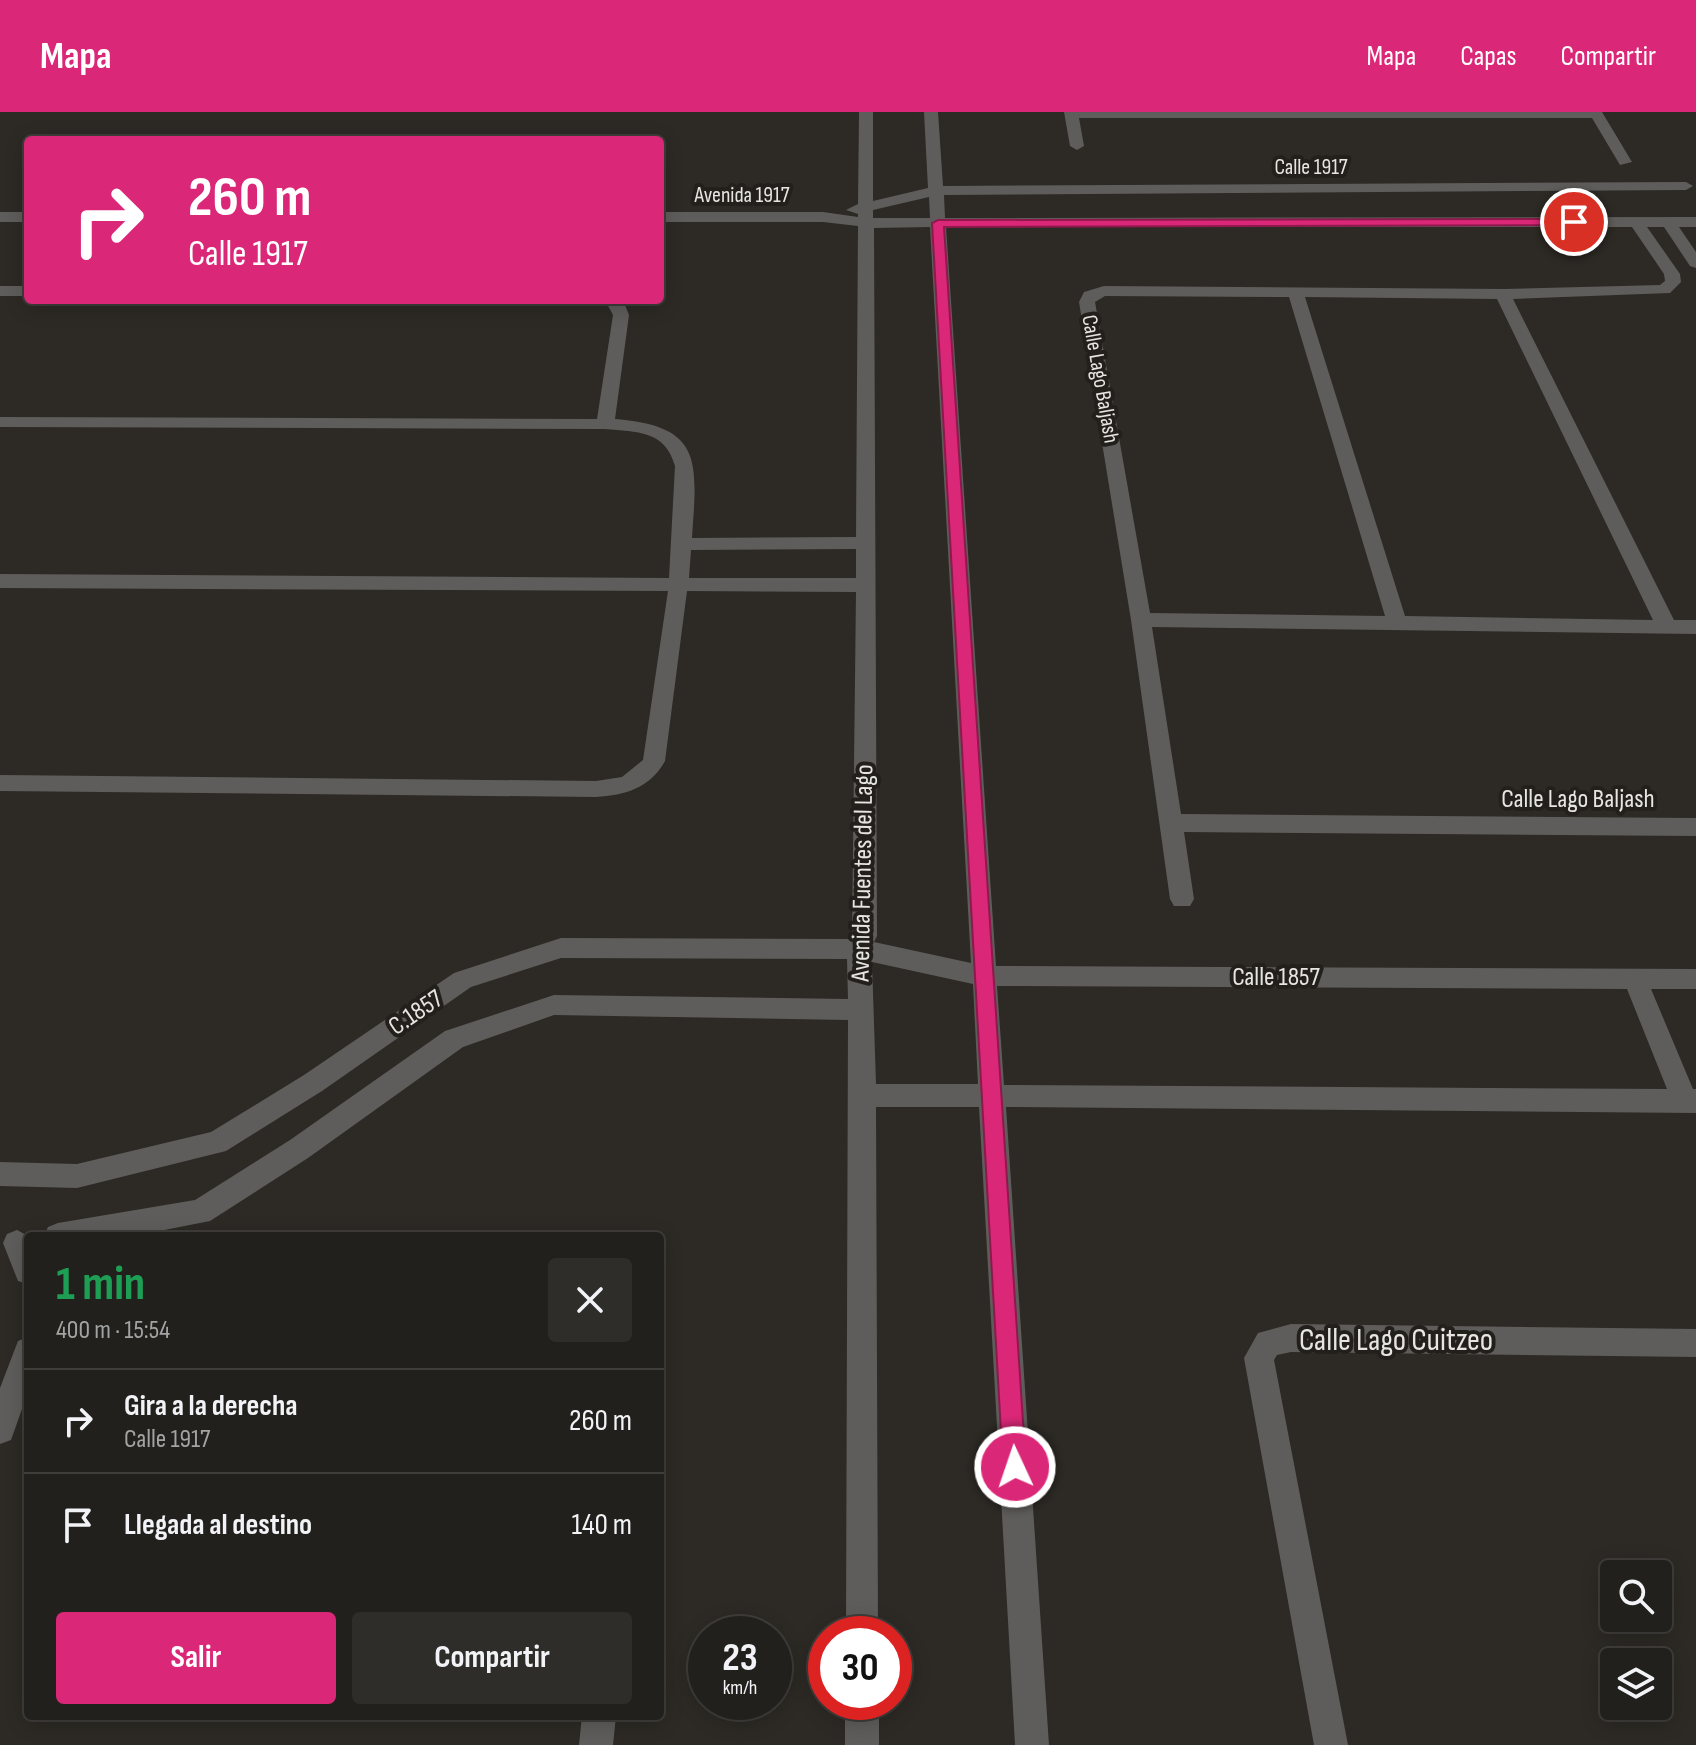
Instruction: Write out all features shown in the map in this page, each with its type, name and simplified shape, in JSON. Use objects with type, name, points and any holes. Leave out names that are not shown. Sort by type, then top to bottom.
[{"type":"street","name":"Avenida Fuentes del Lago","points":[[862,1616],[863,1095],[859,949],[865,936],[866,112]]},
{"type":"street","points":[[931,112],[1032,1745]]},
{"type":"street","points":[[1077,146],[1072,113],[1596,113],[1625,162]]},
{"type":"street","name":"Calle 1917","points":[[867,215],[936,191],[1340,189],[1692,201]]},
{"type":"street","points":[[1340,189],[1355,223]]},
{"type":"street","name":"Calle 1917","points":[[867,215],[938,223],[1668,222],[1692,201]]},
{"type":"street","name":"Avenida 1917","points":[[664,217],[867,215]]},
{"type":"street","points":[[0,217],[24,217]]},
{"type":"street","name":"Calle Lago Baljash","points":[[1182,899],[1141,620],[1087,302],[1090,295],[1104,291],[1503,294],[1664,290],[1673,282],[1672,274],[1636,222]]},
{"type":"street","points":[[1668,222],[1696,263]]},
{"type":"street","points":[[0,291],[24,291]]},
{"type":"street","points":[[1296,293],[1397,623]]},
{"type":"street","points":[[1503,294],[1667,627]]},
{"type":"street","points":[[605,424],[621,315],[618,304]]},
{"type":"street","points":[[0,422],[605,424],[635,426],[661,434],[680,447],[687,462],[682,544],[654,761],[646,775],[633,783],[596,789],[0,783]]},
{"type":"street","points":[[682,544],[866,543]]},
{"type":"street","points":[[0,581],[865,585]]},
{"type":"street","points":[[1141,620],[1696,627]]},
{"type":"street","name":"Calle Lago Baljash","points":[[1171,823],[1696,827]]},
{"type":"street","name":"C.1857","points":[[0,1174],[77,1176],[217,1143],[313,1083],[463,980],[561,948],[859,949]]},
{"type":"street","name":"Calle 1857","points":[[859,949],[984,976],[1696,979]]},
{"type":"street","points":[[863,1095],[1690,1100],[1635,979]]},
{"type":"street","name":"C.1857","points":[[82,1232],[200,1212],[299,1149],[454,1039],[554,1005],[861,1010]]},
{"type":"street","points":[[15,1243],[24,1262]]},
{"type":"street","name":"Calle Lago Cuitzeo","points":[[1331,1745],[1259,1358],[1268,1343],[1291,1338],[1696,1343]]},
{"type":"street","points":[[0,1429],[24,1362]]},
{"type":"street","points":[[596,1745],[599,1720]]},
{"type":"street","points":[[862,1720],[862,1745]]},
{"type":"route","points":[[1015,1467],[938,223],[1574,222]]}]
